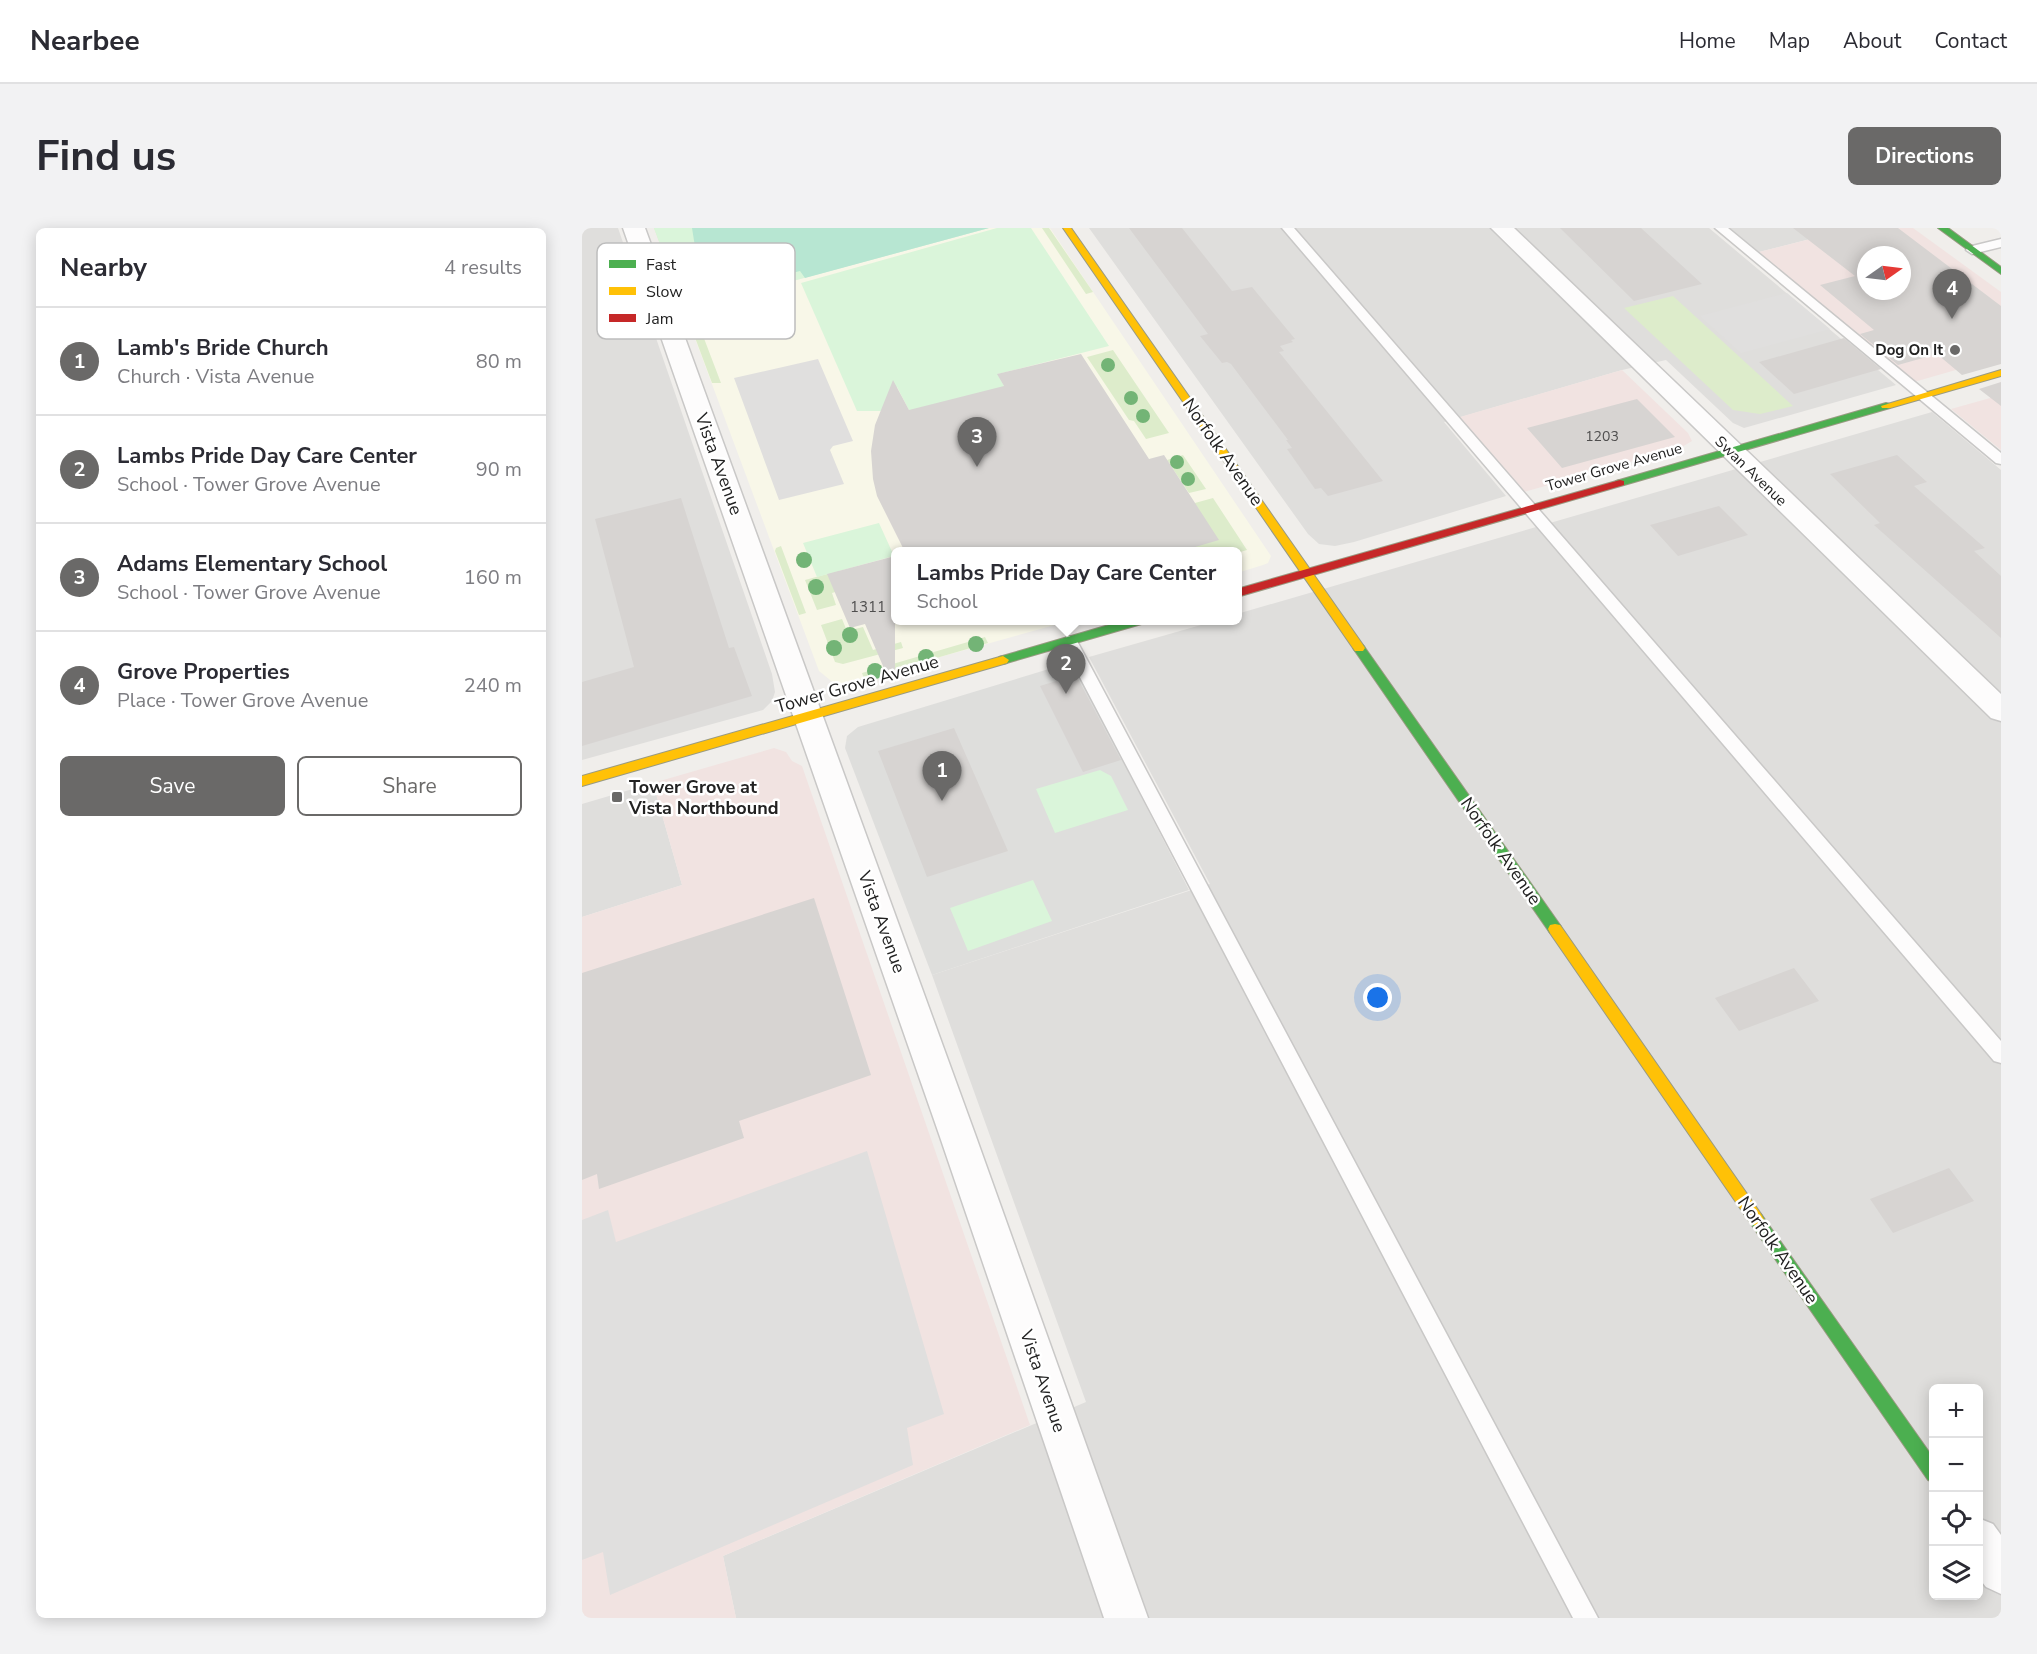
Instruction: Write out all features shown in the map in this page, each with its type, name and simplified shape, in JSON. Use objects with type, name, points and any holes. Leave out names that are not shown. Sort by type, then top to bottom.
[{"type":"street","name":"Vista Avenue","points":[[634,228],[639,243]]},
{"type":"street","name":"Norfolk Avenue","points":[[1067,228],[1929,1467]]},
{"type":"street","name":"Swan Avenue","points":[[1502,228],[2001,711]]},
{"type":"street","points":[[1942,228],[2001,271]]},
{"type":"street","name":"Vista Avenue","points":[[674,339],[1126,1618]]},
{"type":"street","name":"Tower Grove Avenue","points":[[1242,592],[2001,373]]},
{"type":"street","name":"Tower Grove Avenue","points":[[582,781],[1126,625]]},
{"type":"street","points":[[1983,1546],[2001,1572]]},
{"type":"lane","points":[[1288,228],[2001,1055]]},
{"type":"lane","points":[[1721,228],[2001,460]]},
{"type":"lane","points":[[1972,250],[2001,243]]},
{"type":"lane","points":[[1068,641],[1586,1618]]},
{"type":"shaded area","points":[[582,228],[618,228],[623,243],[597,243],[597,339],[656,339],[772,674],[775,692],[772,701],[763,710],[582,760]]},
{"type":"shaded area","points":[[989,228],[1050,228],[1271,556],[1268,563],[1242,571],[1242,547],[891,547],[891,625],[1055,625],[843,684],[835,684],[819,671],[695,339],[795,339],[795,280]]},
{"type":"shaded area","points":[[1089,228],[1709,228],[1896,385],[1744,428],[1733,423],[1666,360],[1622,370],[1444,422],[1506,496],[1354,542],[1335,546],[1319,544],[1308,534]]},
{"type":"shaded area","points":[[1730,228],[1853,228],[1759,252]]},
{"type":"shaded area","points":[[1854,228],[1913,228],[2001,292],[2001,357],[1914,382],[1759,252]]},
{"type":"shaded area","points":[[1787,293],[1830,329],[1741,353],[1700,316]]},
{"type":"shaded area","points":[[818,359],[853,441],[833,446],[830,450],[844,484],[779,500],[734,378]]},
{"type":"shaded area","points":[[1622,370],[1688,433],[1692,441],[1682,447],[1524,492],[1460,417]]},
{"type":"shaded area","points":[[2001,395],[2001,450],[1951,409]]},
{"type":"shaded area","points":[[1932,412],[2001,470],[2001,1618],[736,1618],[723,1556],[1086,1402],[932,975],[1210,884],[1089,657],[1201,625],[1242,625],[1242,613]]},
{"type":"shaded area","points":[[1072,662],[1189,890],[932,975],[845,748],[847,736],[858,727]]},
{"type":"shaded area","points":[[774,748],[786,752],[792,761],[802,766],[1030,1425],[723,1556],[736,1618],[582,1618],[582,917],[682,885],[653,783]]},
{"type":"shaded area","points":[[653,783],[682,885],[582,917],[582,804]]},
{"type":"shaded area","points":[[867,1151],[944,1414],[907,1428],[913,1465],[610,1595],[603,1552],[582,1560],[582,1220],[608,1210],[616,1242]]},
{"type":"green space","points":[[654,228],[662,228],[668,243],[660,243]]},
{"type":"green space","points":[[654,228],[989,228],[795,280],[795,243],[660,243]]},
{"type":"green space","points":[[692,228],[989,228],[805,278],[800,271],[795,272],[795,243],[694,243]]},
{"type":"green space","points":[[997,228],[1031,228],[1109,346],[998,374],[1006,390],[911,414],[897,387],[881,411],[857,411],[801,283]]},
{"type":"green space","points":[[1042,228],[1049,228],[1093,292],[1086,294]]},
{"type":"green space","points":[[1673,296],[1793,406],[1760,414],[1733,410],[1624,308]]},
{"type":"green space","points":[[696,339],[704,339],[721,383],[712,383]]},
{"type":"green space","points":[[1113,350],[1169,433],[1146,439],[1134,421],[1129,420],[1087,357]]},
{"type":"green space","points":[[1183,455],[1206,489],[1189,493],[1167,460]]},
{"type":"green space","points":[[1213,498],[1247,550],[1242,552],[1242,547],[1180,547],[1195,503]]},
{"type":"green space","points":[[879,523],[891,549],[891,557],[817,577],[803,543]]},
{"type":"green space","points":[[781,546],[806,613],[799,615],[775,551]]},
{"type":"green space","points":[[838,571],[845,589],[832,593],[836,605],[817,610],[805,580]]},
{"type":"green space","points":[[842,619],[847,631],[863,627],[873,650],[901,642],[903,648],[843,664],[835,662],[821,625]]},
{"type":"green space","points":[[985,637],[988,643],[864,679],[862,673]]},
{"type":"green space","points":[[1100,770],[1111,776],[1128,810],[1055,833],[1036,789]]},
{"type":"green space","points":[[1033,880],[1052,921],[968,951],[950,908]]},
{"type":"building","points":[[1129,228],[1182,228],[1232,291],[1252,287],[1295,339],[1291,340],[1293,342],[1280,346],[1284,351],[1279,352],[1383,481],[1328,496],[1321,488],[1315,489],[1287,449],[1292,448],[1286,440],[1288,440],[1231,364],[1222,363],[1200,336],[1208,334]]},
{"type":"building","points":[[1560,228],[1641,228],[1702,284],[1634,301]]},
{"type":"building","points":[[1793,228],[1898,228],[2001,306],[2001,364],[1962,375],[1937,354],[1898,365],[1860,334],[1874,330],[1820,285],[1855,276]]},
{"type":"building","points":[[1844,338],[1881,369],[1794,394],[1759,362]]},
{"type":"building","points":[[1081,354],[1149,459],[1164,455],[1219,540],[1195,547],[902,547],[877,496],[871,451],[875,425],[893,380],[909,410],[1004,386],[997,374]]},
{"type":"building","points":[[2001,382],[2001,406],[1979,389]]},
{"type":"building","points":[[1637,399],[1675,437],[1562,468],[1527,428]]},
{"type":"building","points":[[1897,455],[1927,482],[1914,486],[1985,548],[1974,551],[2001,576],[2001,638],[1874,525],[1880,523],[1830,474]]},
{"type":"building","points":[[681,498],[729,648],[734,647],[752,696],[582,746],[582,682],[634,667],[595,519]]},
{"type":"building","points":[[1719,506],[1748,535],[1678,556],[1650,525]]},
{"type":"building","points":[[891,557],[891,625],[895,625],[895,678],[889,680],[865,624],[850,628],[827,574]]},
{"type":"building","points":[[1076,675],[1121,760],[1083,772],[1040,686]]},
{"type":"building","points":[[954,728],[1008,851],[927,877],[878,751]]},
{"type":"building","points":[[814,898],[871,1075],[739,1121],[744,1138],[599,1189],[597,1174],[582,1180],[582,973]]},
{"type":"building","points":[[1794,968],[1819,1001],[1739,1031],[1715,998]]},
{"type":"building","points":[[1949,1168],[1974,1201],[1893,1233],[1870,1199]]},
{"type":"traffic: fast","points":[[1942,228],[2001,271]]},
{"type":"traffic: fast","points":[[1620,483],[1886,406]]},
{"type":"traffic: fast","points":[[1003,660],[1124,625]]},
{"type":"traffic: fast","points":[[1359,648],[1555,929]]},
{"type":"traffic: fast","points":[[1756,1219],[1929,1467]]},
{"type":"traffic: slow","points":[[1067,228],[1359,648]]},
{"type":"traffic: slow","points":[[1886,406],[2001,373]]},
{"type":"traffic: slow","points":[[582,781],[1003,660]]},
{"type":"traffic: slow","points":[[1555,929],[1756,1219]]},
{"type":"traffic: jam","points":[[1242,592],[1620,483]]},
{"type":"place","name":"Grove Properties","points":[[1952,319]]},
{"type":"place","name":"Dog On It","points":[[1955,350]]},
{"type":"place","name":"Adams Elementary School","points":[[977,467]]},
{"type":"place","name":"Lambs Pride Day Care Center","points":[[1066,694]]},
{"type":"place","name":"Tower Grove at Vista Northbound","points":[[617,797]]},
{"type":"place","name":"Lamb's Bride Church","points":[[942,801]]}]
